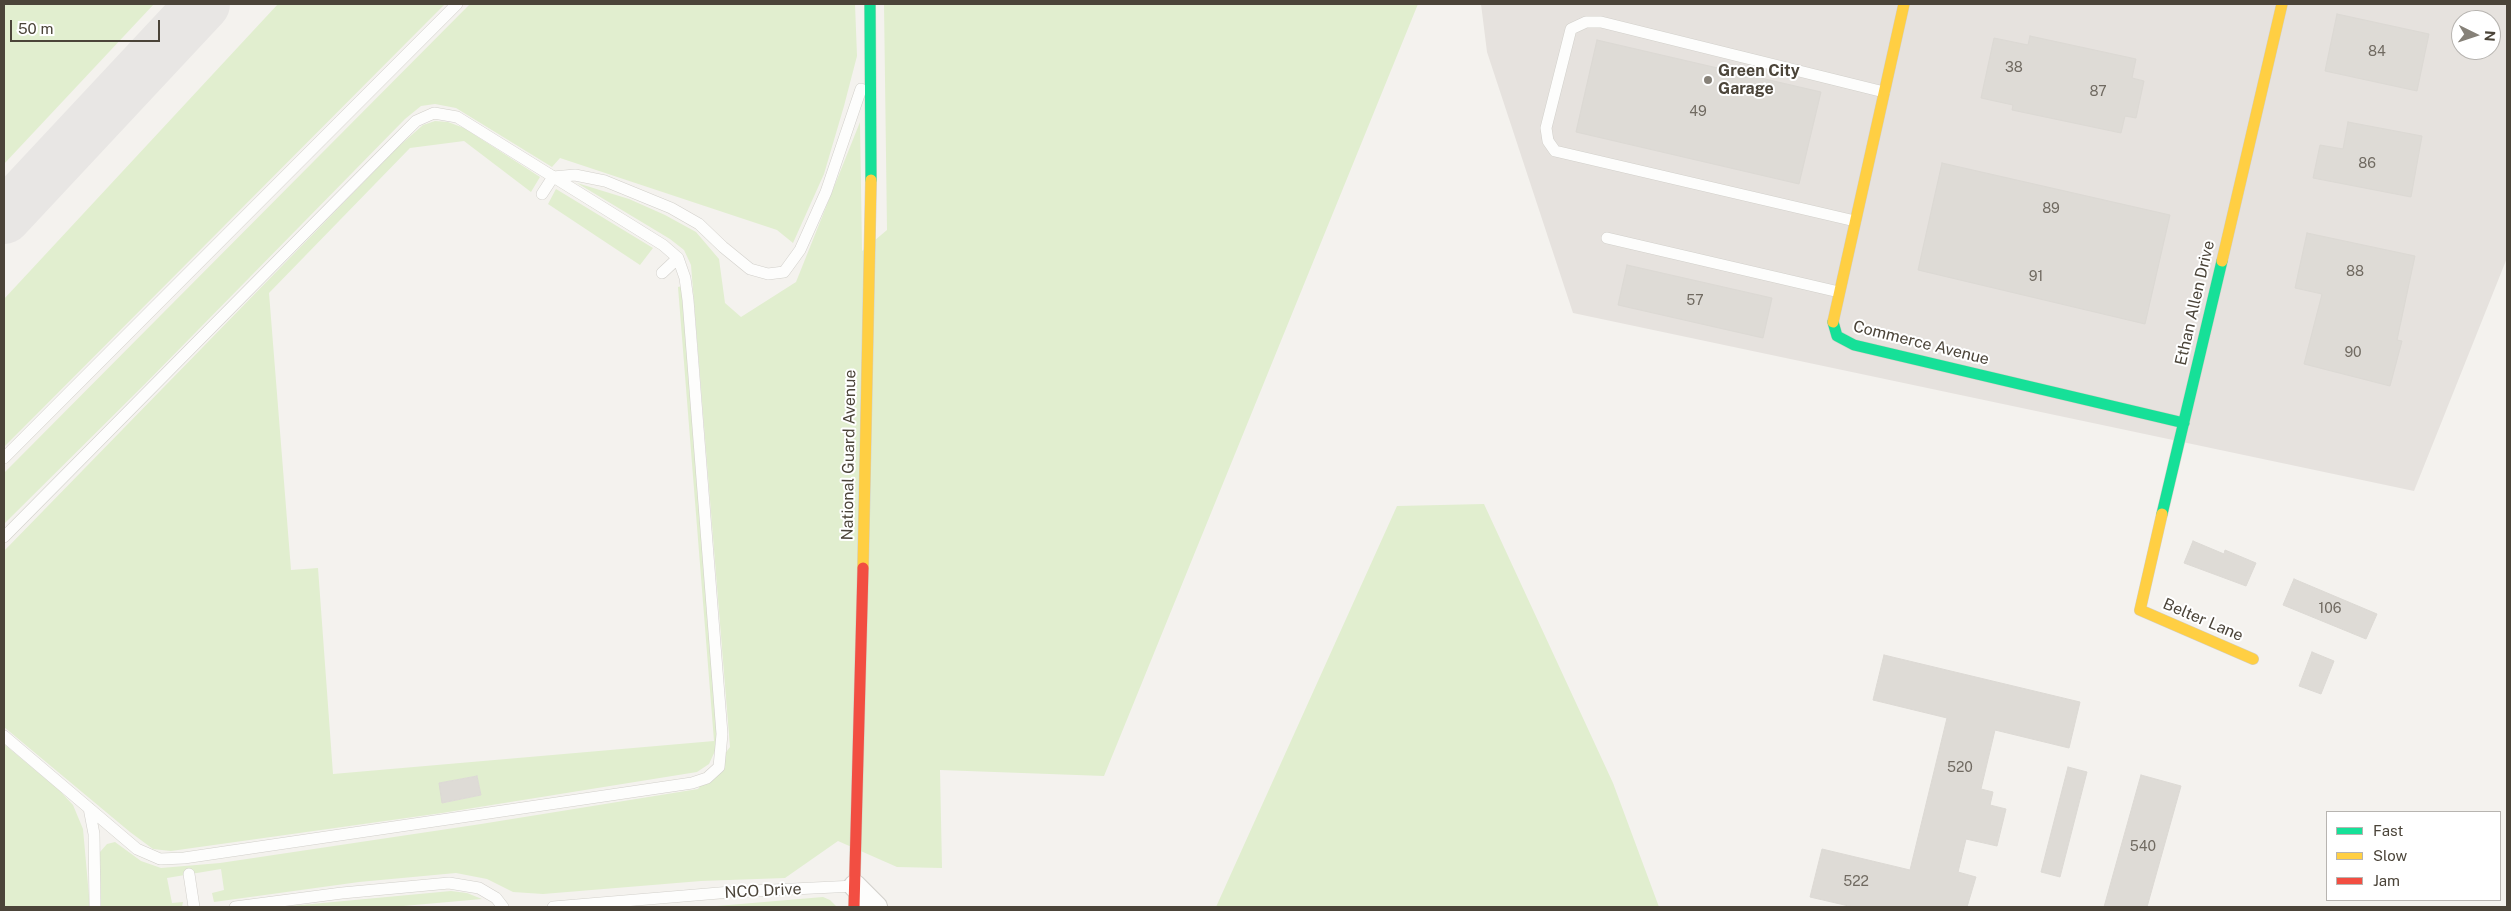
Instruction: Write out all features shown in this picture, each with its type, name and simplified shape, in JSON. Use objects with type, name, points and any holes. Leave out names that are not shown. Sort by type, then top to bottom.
[{"type":"street","name":"National Guard Avenue","points":[[854,897],[871,235],[870,4]]},
{"type":"street","name":"Commerce Avenue","points":[[1904,4],[1839,292],[1833,327],[1837,336],[1848,343],[2184,423]]},
{"type":"street","name":"Ethan Allen Drive","points":[[2140,610],[2282,4]]},
{"type":"street","name":"Belter Lane","points":[[2140,610],[2253,659]]},
{"type":"street","points":[[854,897],[876,907]]},
{"type":"lane","points":[[4,458],[457,4]]},
{"type":"lane","points":[[1855,221],[1555,151],[1548,141],[1546,128],[1571,29],[1586,22],[1602,22],[1884,92]]},
{"type":"lane","points":[[553,177],[575,175],[605,181],[699,224],[750,269],[768,274],[784,272],[800,250],[826,192],[871,56]]},
{"type":"lane","points":[[4,537],[416,121],[434,113],[457,117],[663,245],[678,258],[685,278],[689,320],[722,734],[719,767],[707,778],[692,782],[184,858],[160,859],[138,849],[4,736]]},
{"type":"lane","points":[[542,194],[553,177]]},
{"type":"lane","points":[[1607,238],[1839,292]]},
{"type":"lane","points":[[662,273],[678,258]]},
{"type":"lane","points":[[89,808],[94,834],[95,907]]},
{"type":"lane","points":[[189,874],[194,907]]},
{"type":"lane","points":[[235,907],[342,893],[449,883],[479,888],[496,898],[503,907]]},
{"type":"lane","name":"NCO Drive","points":[[553,907],[731,892],[854,897]]},
{"type":"shaded area","points":[[1481,4],[2507,4],[2507,258],[2414,491],[1573,313],[1487,52]]},
{"type":"green space","points":[[4,4],[154,4],[4,164]]},
{"type":"green space","points":[[278,4],[445,4],[4,447],[4,299]]},
{"type":"green space","points":[[470,4],[855,4],[857,56],[824,174],[793,243],[777,230],[560,158],[552,167],[456,108],[435,104],[421,106],[405,119],[145,384],[4,524],[4,473]]},
{"type":"green space","points":[[884,4],[1418,4],[1104,776],[940,770],[942,868],[897,867],[838,841],[785,878],[701,881],[543,894],[513,892],[487,879],[456,873],[359,882],[214,902],[212,893],[224,890],[221,869],[167,878],[172,903],[183,902],[182,907],[101,907],[100,852],[107,844],[115,842],[141,861],[161,868],[220,863],[698,789],[730,747],[691,265],[684,250],[670,239],[577,183],[629,199],[665,215],[696,232],[719,259],[725,303],[741,317],[796,282],[860,122],[862,251],[887,230]]},
{"type":"green space","points":[[435,121],[448,122],[464,128],[540,177],[531,192],[464,141],[410,148],[269,293],[291,570],[318,568],[333,774],[714,741],[678,287],[682,286],[717,731],[715,751],[709,764],[697,772],[442,813],[171,851],[153,849],[4,727],[4,551],[398,147],[423,125]],"holes":[[[477,776],[481,795],[443,803],[439,783]]]},
{"type":"green space","points":[[556,189],[653,248],[640,265],[548,204]]},
{"type":"green space","points":[[1484,504],[1613,783],[1659,907],[1216,907],[1397,506]]},
{"type":"green space","points":[[4,744],[60,791],[73,805],[83,829],[90,907],[4,907]]},
{"type":"green space","points":[[451,891],[467,893],[482,899],[392,907],[280,907]]},
{"type":"green space","points":[[823,897],[830,900],[837,907],[705,907]]},
{"type":"building","points":[[2337,14],[2429,34],[2417,91],[2325,71]]},
{"type":"building","points":[[2030,36],[2136,59],[2132,78],[2144,81],[2136,118],[2125,116],[2121,133],[2012,110],[2013,105],[1981,98],[1994,38],[2028,45]]},
{"type":"building","points":[[1597,40],[1821,92],[1799,184],[1576,132]]},
{"type":"building","points":[[2348,122],[2422,136],[2411,197],[2313,178],[2320,145],[2343,149]]},
{"type":"building","points":[[1942,163],[2170,215],[2145,324],[1918,270]]},
{"type":"building","points":[[2307,233],[2415,256],[2397,340],[2402,341],[2390,386],[2304,364],[2322,294],[2295,288]]},
{"type":"building","points":[[1627,265],[1772,298],[1763,338],[1618,305]]},
{"type":"building","points":[[2193,541],[2224,554],[2225,550],[2256,563],[2246,586],[2184,563]]},
{"type":"building","points":[[2294,579],[2377,614],[2366,639],[2283,605]]},
{"type":"building","points":[[2312,652],[2334,661],[2321,694],[2299,686]]},
{"type":"building","points":[[1884,655],[2080,702],[2069,748],[1995,730],[1981,789],[1993,792],[1990,805],[2006,809],[1997,846],[1966,839],[1958,872],[1976,877],[1967,907],[1853,907],[1810,897],[1822,849],[1910,870],[1947,718],[1873,700]]},
{"type":"building","points":[[2068,767],[2087,772],[2060,877],[2041,872]]},
{"type":"building","points":[[2141,775],[2181,786],[2147,907],[2104,907]]},
{"type":"building","points":[[477,776],[481,795],[442,803],[439,783]]},
{"type":"taxiway","points":[[4,217],[203,4]]},
{"type":"traffic: fast","points":[[870,4],[871,180]]},
{"type":"traffic: fast","points":[[2162,514],[2222,261]]},
{"type":"traffic: fast","points":[[1833,322],[1837,336],[1854,345],[2184,423]]},
{"type":"traffic: slow","points":[[1833,322],[1904,4]]},
{"type":"traffic: slow","points":[[2222,261],[2282,4]]},
{"type":"traffic: slow","points":[[863,568],[871,180]]},
{"type":"traffic: slow","points":[[2162,514],[2140,610],[2253,659]]},
{"type":"traffic: jam","points":[[854,907],[863,568]]},
{"type":"place","name":"Green City Garage","points":[[1708,80]]}]
